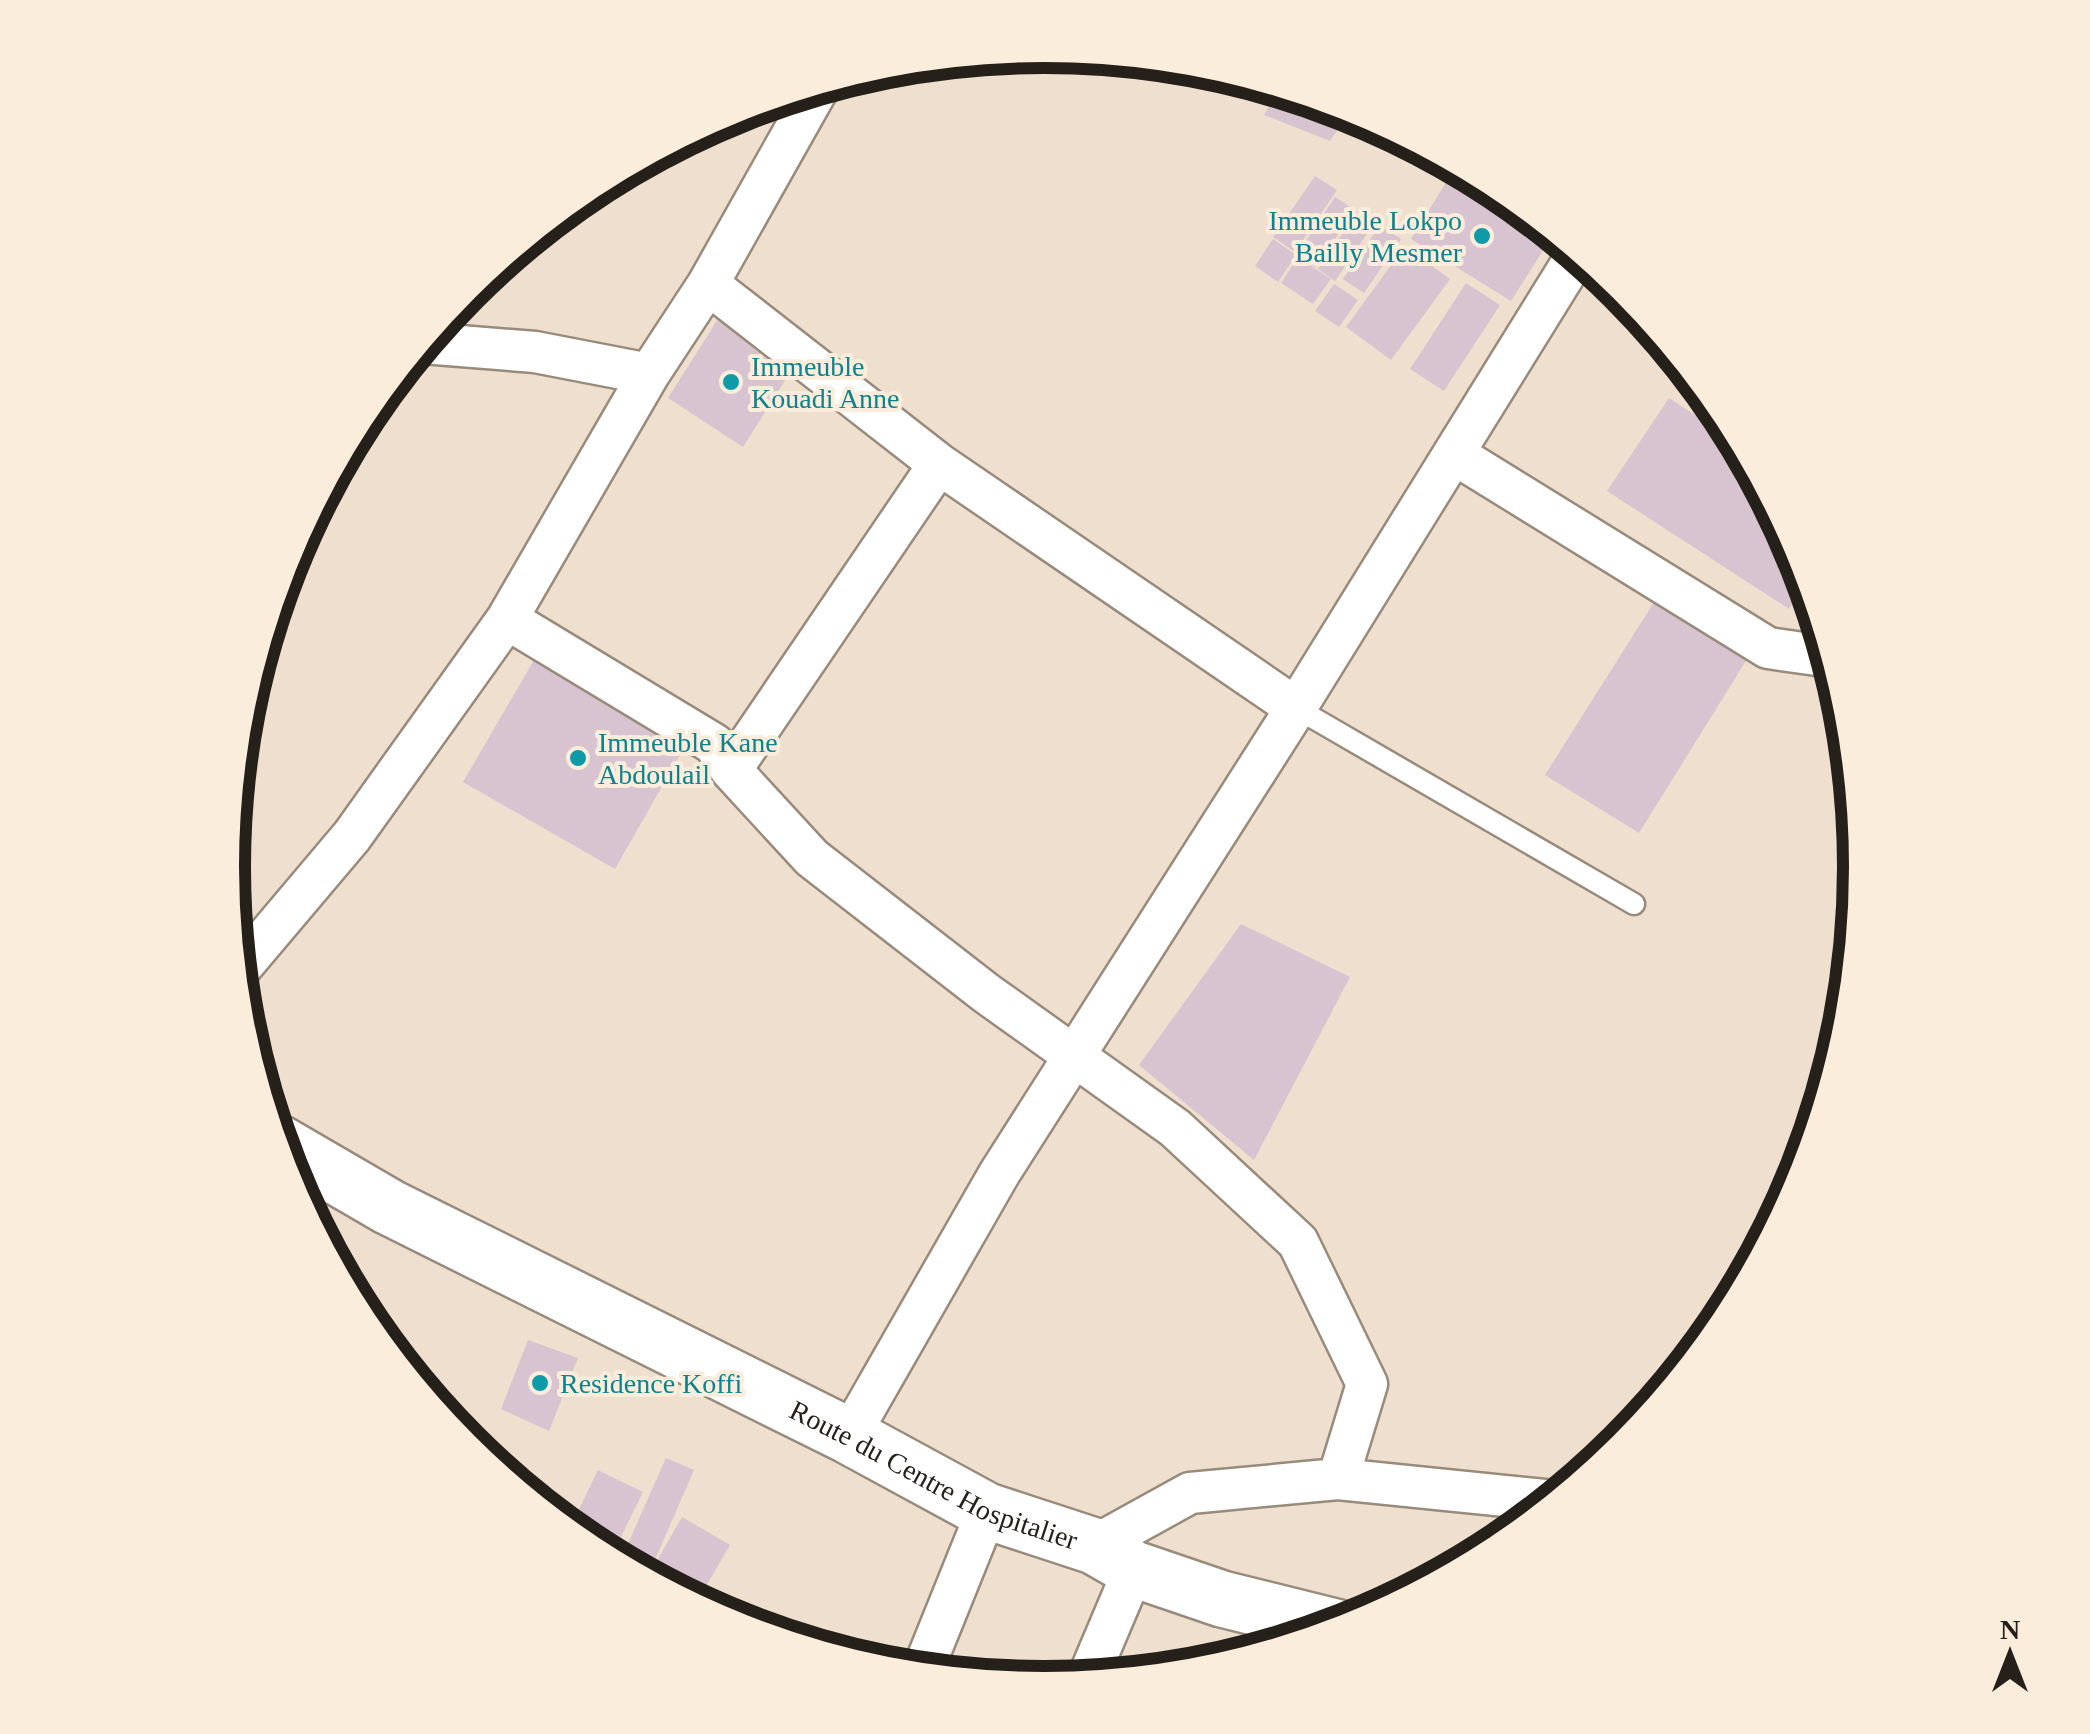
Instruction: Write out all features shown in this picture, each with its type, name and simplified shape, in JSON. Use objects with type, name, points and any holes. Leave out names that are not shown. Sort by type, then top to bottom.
[{"type":"street","points":[[251,956],[352,836],[507,619],[649,374],[708,284],[810,103]]},
{"type":"street","points":[[848,1436],[998,1174],[1296,708],[1571,265]]},
{"type":"street","points":[[708,284],[939,464],[1296,708]]},
{"type":"street","points":[[440,345],[535,352],[649,374]]},
{"type":"street","points":[[1454,454],[1768,648],[1815,655]]},
{"type":"street","points":[[731,770],[939,464]]},
{"type":"street","points":[[507,619],[714,744],[731,770],[812,858],[986,993],[1175,1128],[1298,1242],[1367,1384],[1338,1479]]},
{"type":"street","name":"Route du Centre Hospitalier","points":[[300,1156],[388,1206],[848,1436],[987,1510],[1222,1599],[1310,1621]]},
{"type":"street","points":[[1090,1665],[1114,1557],[1190,1494],[1338,1479],[1534,1499]]},
{"type":"street","points":[[928,1658],[987,1510]]},
{"type":"lane","points":[[1296,708],[1634,904]]},
{"type":"building","points":[[1272,101],[1341,124],[1330,141],[1264,115]]},
{"type":"building","points":[[1315,176],[1337,190],[1295,252],[1273,237]]},
{"type":"building","name":"Immeuble Lokpo Bailly Mesmer","points":[[1449,178],[1546,245],[1511,301],[1411,239]]},
{"type":"building","points":[[1335,197],[1355,210],[1316,267],[1297,254]]},
{"type":"building","points":[[1358,211],[1375,222],[1335,281],[1318,269]]},
{"type":"building","points":[[1380,225],[1401,239],[1364,293],[1343,279]]},
{"type":"building","points":[[1273,239],[1296,255],[1278,282],[1255,266]]},
{"type":"building","points":[[1405,246],[1450,279],[1391,360],[1346,327]]},
{"type":"building","points":[[1298,257],[1331,279],[1313,304],[1281,283]]},
{"type":"building","points":[[1466,283],[1500,305],[1444,391],[1410,369]]},
{"type":"building","points":[[1334,284],[1358,300],[1339,327],[1315,311]]},
{"type":"building","name":"Immeuble Kouadi Anne","points":[[718,319],[794,366],[743,447],[668,398]]},
{"type":"building","points":[[1669,398],[1712,426],[1762,513],[1797,597],[1789,609],[1607,491]]},
{"type":"building","points":[[1656,599],[1749,656],[1639,833],[1545,775]]},
{"type":"building","name":"Immeuble Kane Abdoulail","points":[[541,648],[692,734],[615,869],[463,782]]},
{"type":"building","points":[[1241,924],[1350,977],[1254,1160],[1139,1065]]},
{"type":"building","name":"Residence Koffi","points":[[528,1340],[578,1358],[549,1431],[501,1409]]},
{"type":"building","points":[[666,1458],[694,1470],[653,1564],[626,1547]]},
{"type":"building","points":[[598,1470],[643,1492],[618,1543],[577,1514]]},
{"type":"building","points":[[682,1517],[730,1545],[704,1590],[655,1564]]},
{"type":"place","name":"Immeuble Lokpo Bailly Mesmer","points":[[1482,236]]},
{"type":"place","name":"Immeuble Kouadi Anne","points":[[731,382]]},
{"type":"place","name":"Immeuble Kane Abdoulail","points":[[578,758]]},
{"type":"place","name":"Residence Koffi","points":[[540,1383]]}]
